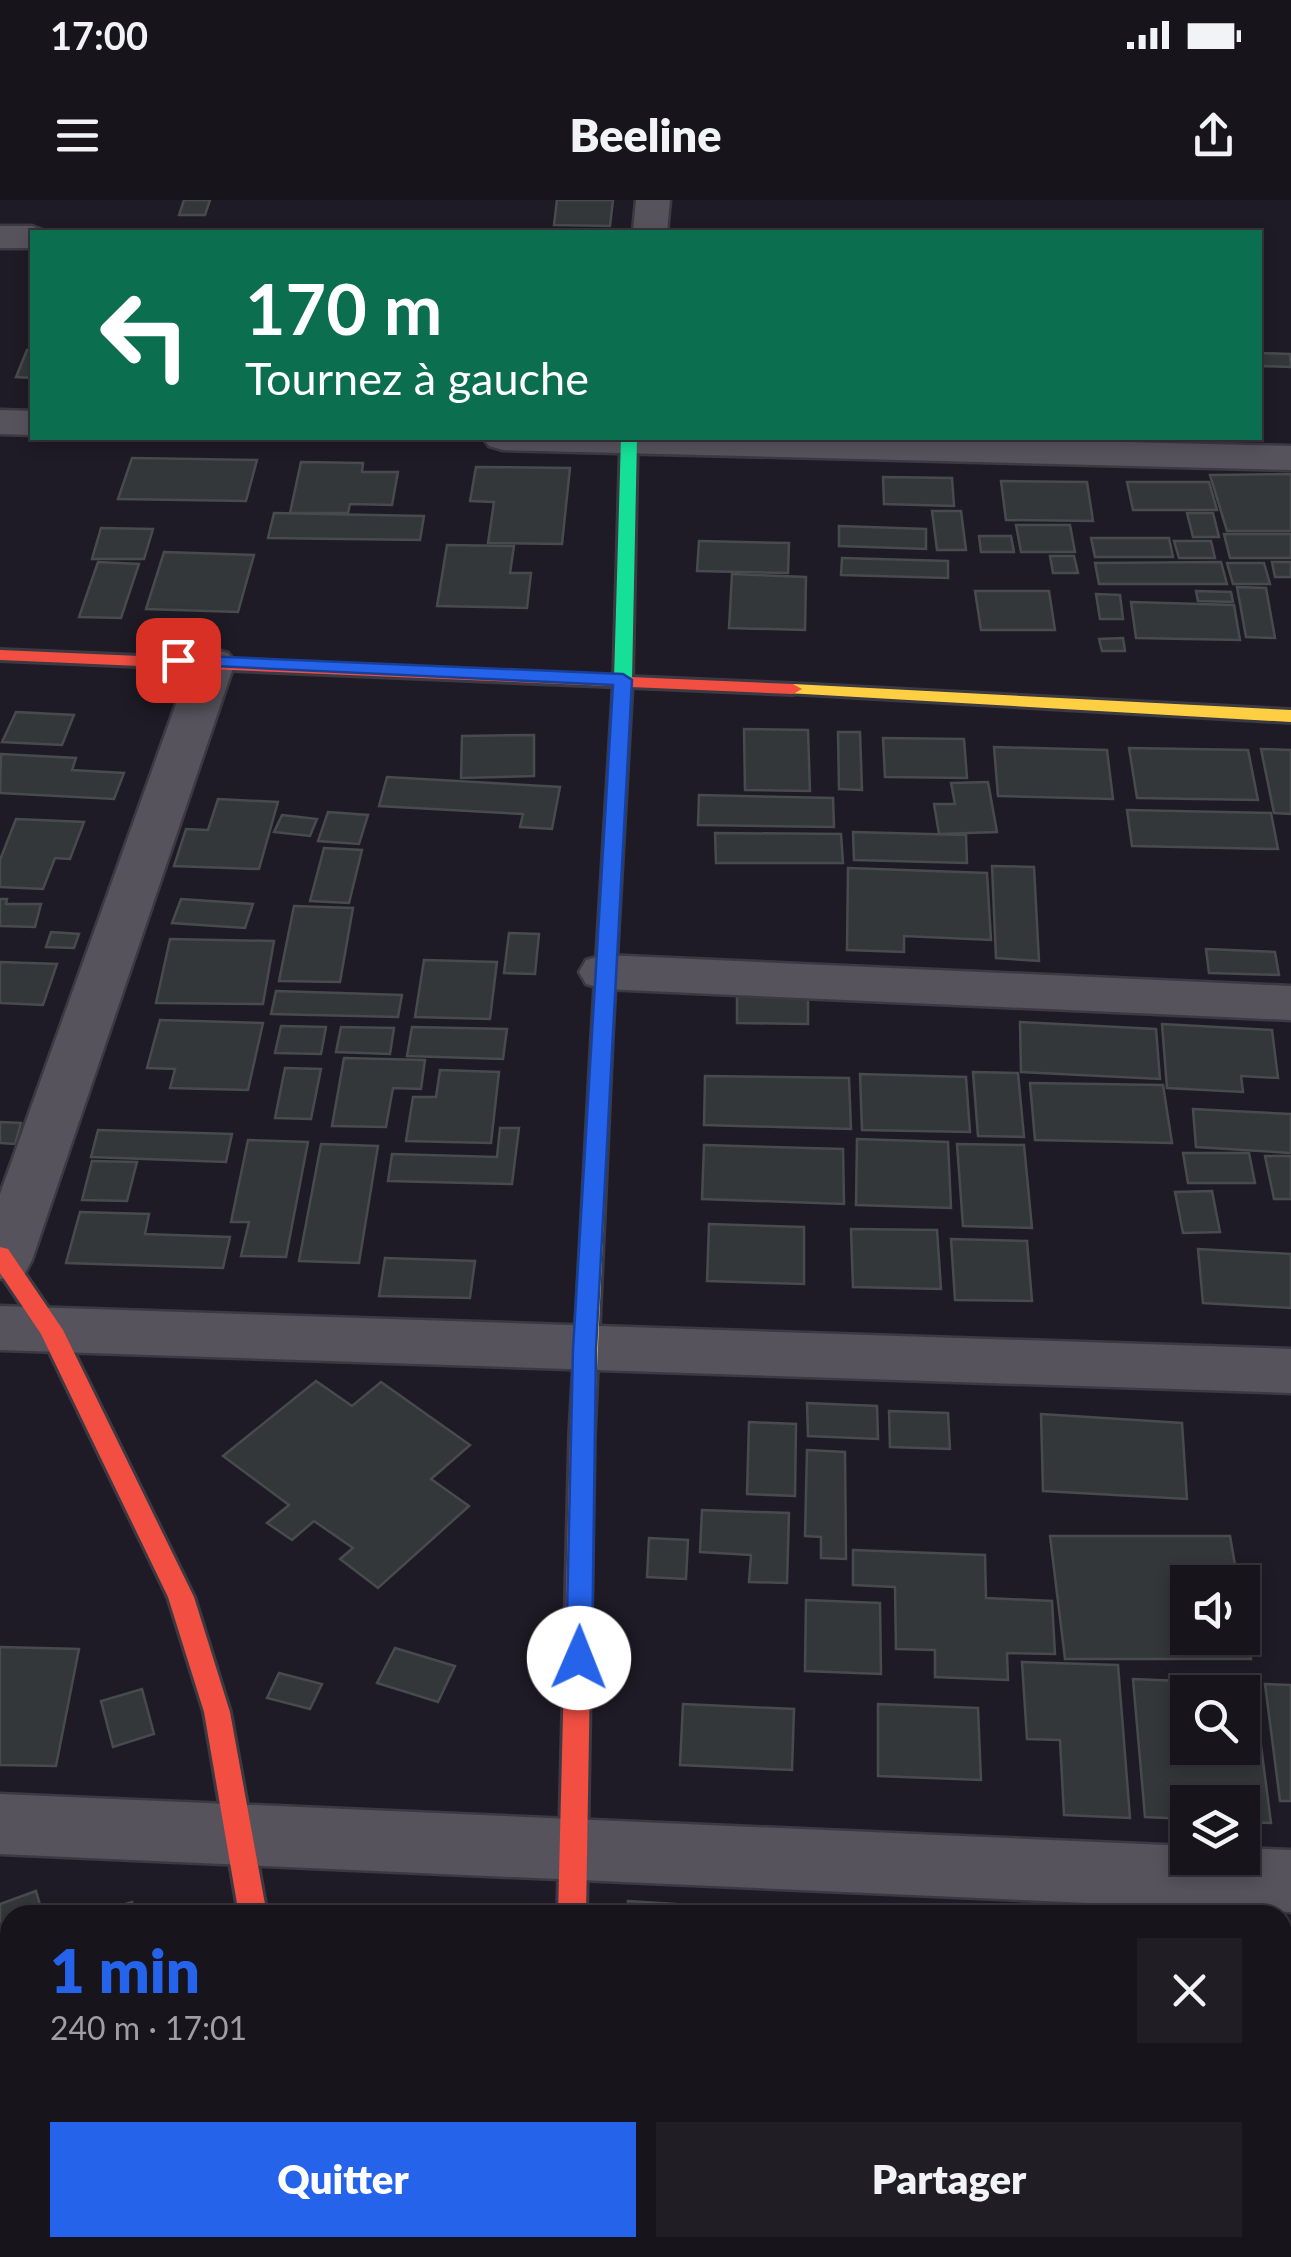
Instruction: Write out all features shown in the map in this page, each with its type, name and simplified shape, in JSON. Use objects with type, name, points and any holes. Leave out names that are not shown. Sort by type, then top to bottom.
[{"type":"street","points":[[650,230],[653,200]]},
{"type":"street","points":[[0,236],[30,237]]},
{"type":"street","points":[[0,422],[30,423]]},
{"type":"street","points":[[573,1905],[584,1349],[623,680],[629,440],[1291,458]]},
{"type":"street","points":[[0,655],[623,680],[1291,716]]},
{"type":"street","points":[[213,662],[2,1258],[25,1329],[181,1597],[218,1712],[251,1905]]},
{"type":"street","points":[[604,972],[1291,1003]]},
{"type":"street","points":[[25,1329],[1291,1371]]},
{"type":"street","points":[[0,1824],[1291,1881]]},
{"type":"building","points":[[184,200],[210,200],[205,215],[179,215]]},
{"type":"building","points":[[557,200],[613,200],[610,226],[554,225]]},
{"type":"building","points":[[27,350],[30,350],[30,378],[16,377]]},
{"type":"building","points":[[1262,353],[1290,354],[1291,367],[1262,366]]},
{"type":"building","points":[[132,458],[257,460],[246,501],[118,499]]},
{"type":"building","points":[[301,462],[363,463],[362,472],[398,472],[392,505],[350,504],[348,513],[290,513]]},
{"type":"building","points":[[476,467],[570,468],[562,544],[488,543],[494,502],[470,501]]},
{"type":"building","points":[[1291,474],[1291,531],[1227,531],[1210,475]]},
{"type":"building","points":[[883,477],[952,478],[954,506],[884,504]]},
{"type":"building","points":[[1001,481],[1087,482],[1093,521],[1006,520]]},
{"type":"building","points":[[1127,482],[1209,482],[1217,510],[1133,510]]},
{"type":"building","points":[[932,511],[961,511],[966,550],[937,550]]},
{"type":"building","points":[[274,513],[424,516],[420,540],[268,538]]},
{"type":"building","points":[[1187,513],[1213,513],[1219,537],[1193,537]]},
{"type":"building","points":[[1016,525],[1070,525],[1075,552],[1021,552]]},
{"type":"building","points":[[839,526],[926,529],[926,549],[839,546]]},
{"type":"building","points":[[101,528],[153,529],[144,559],[92,559]]},
{"type":"building","points":[[1224,534],[1291,534],[1291,558],[1230,558]]},
{"type":"building","points":[[979,536],[1011,536],[1014,552],[981,552]]},
{"type":"building","points":[[1091,538],[1169,538],[1173,557],[1095,557]]},
{"type":"building","points":[[699,541],[789,543],[788,573],[697,571]]},
{"type":"building","points":[[1174,541],[1211,541],[1215,558],[1179,558]]},
{"type":"building","points":[[447,545],[514,546],[510,573],[531,573],[527,608],[437,606]]},
{"type":"building","points":[[164,552],[254,555],[238,612],[146,609]]},
{"type":"building","points":[[1050,556],[1074,556],[1078,573],[1053,573]]},
{"type":"building","points":[[842,558],[948,561],[948,578],[841,575]]},
{"type":"building","points":[[98,562],[139,564],[121,618],[79,617]]},
{"type":"building","points":[[1221,562],[1227,584],[1099,584],[1095,563]]},
{"type":"building","points":[[1272,562],[1291,562],[1291,577],[1275,577]]},
{"type":"building","points":[[1227,563],[1264,563],[1270,584],[1233,584]]},
{"type":"building","points":[[732,574],[806,577],[805,630],[729,628]]},
{"type":"building","points":[[1237,587],[1266,588],[1275,638],[1246,637]]},
{"type":"building","points":[[975,591],[1049,591],[1055,630],[981,630]]},
{"type":"building","points":[[1196,591],[1231,592],[1233,602],[1198,601]]},
{"type":"building","points":[[1096,594],[1120,595],[1123,619],[1100,619]]},
{"type":"building","points":[[1131,602],[1234,605],[1240,640],[1136,638]]},
{"type":"building","points":[[1123,638],[1125,651],[1102,651],[1099,639]]},
{"type":"building","points":[[16,712],[74,715],[62,745],[2,742]]},
{"type":"building","points":[[744,729],[808,730],[810,791],[745,790]]},
{"type":"building","points":[[838,732],[860,732],[862,790],[839,789]]},
{"type":"building","points":[[534,735],[534,776],[461,778],[462,736]]},
{"type":"building","points":[[883,738],[964,739],[967,778],[885,777]]},
{"type":"building","points":[[994,747],[1107,750],[1113,799],[998,796]]},
{"type":"building","points":[[1129,748],[1248,750],[1258,800],[1137,798]]},
{"type":"building","points":[[1261,749],[1291,750],[1291,814],[1274,813]]},
{"type":"building","points":[[1,754],[76,758],[72,770],[124,773],[114,799],[0,793]]},
{"type":"building","points":[[387,777],[560,787],[552,829],[520,827],[523,814],[379,806]]},
{"type":"building","points":[[988,782],[997,832],[939,834],[934,804],[955,804],[951,783]]},
{"type":"building","points":[[699,795],[833,798],[834,827],[698,825]]},
{"type":"building","points":[[218,799],[278,802],[259,869],[174,866],[186,829],[208,830]]},
{"type":"building","points":[[1127,810],[1271,813],[1278,849],[1132,846]]},
{"type":"building","points":[[328,812],[368,815],[359,844],[318,841]]},
{"type":"building","points":[[282,815],[317,819],[310,836],[274,832]]},
{"type":"building","points":[[16,819],[84,822],[70,859],[55,858],[43,889],[0,887],[0,860]]},
{"type":"building","points":[[853,832],[966,835],[967,863],[854,860]]},
{"type":"building","points":[[715,833],[841,834],[843,863],[716,863]]},
{"type":"building","points":[[324,848],[362,850],[349,903],[310,901]]},
{"type":"building","points":[[992,866],[1034,867],[1039,961],[996,958]]},
{"type":"building","points":[[848,868],[987,873],[991,940],[904,936],[904,952],[847,950]]},
{"type":"building","points":[[0,899],[7,899],[6,904],[41,904],[35,927],[0,926]]},
{"type":"building","points":[[181,899],[253,904],[245,928],[172,923]]},
{"type":"building","points":[[294,906],[353,908],[340,982],[279,981]]},
{"type":"building","points":[[51,932],[79,934],[74,948],[46,947]]},
{"type":"building","points":[[509,933],[539,934],[535,974],[504,973]]},
{"type":"building","points":[[170,939],[274,941],[263,1004],[156,1003]]},
{"type":"building","points":[[1206,949],[1275,952],[1279,975],[1209,973]]},
{"type":"building","points":[[424,960],[497,962],[490,1019],[415,1017]]},
{"type":"building","points":[[0,962],[57,964],[43,1005],[0,1003]]},
{"type":"building","points":[[276,991],[402,995],[398,1017],[271,1014]]},
{"type":"building","points":[[737,996],[808,997],[808,1024],[737,1023]]},
{"type":"building","points":[[160,1020],[263,1023],[248,1090],[170,1088],[175,1069],[147,1068]]},
{"type":"building","points":[[1020,1022],[1156,1029],[1160,1079],[1021,1072]]},
{"type":"building","points":[[1162,1024],[1272,1030],[1278,1078],[1241,1076],[1243,1092],[1167,1088]]},
{"type":"building","points":[[281,1026],[326,1027],[321,1054],[275,1053]]},
{"type":"building","points":[[341,1027],[394,1028],[390,1054],[336,1052]]},
{"type":"building","points":[[412,1027],[507,1029],[503,1059],[407,1056]]},
{"type":"building","points":[[344,1058],[425,1060],[421,1089],[393,1088],[386,1127],[332,1126]]},
{"type":"building","points":[[285,1068],[321,1069],[311,1119],[275,1118]]},
{"type":"building","points":[[440,1070],[499,1072],[491,1143],[406,1141],[413,1097],[436,1097]]},
{"type":"building","points":[[973,1072],[1018,1073],[1024,1137],[978,1136]]},
{"type":"building","points":[[860,1074],[966,1077],[970,1132],[862,1130]]},
{"type":"building","points":[[705,1076],[849,1078],[851,1129],[704,1125]]},
{"type":"building","points":[[1030,1083],[1163,1085],[1172,1143],[1035,1140]]},
{"type":"building","points":[[1193,1109],[1291,1114],[1291,1153],[1196,1147]]},
{"type":"building","points":[[0,1122],[21,1123],[15,1144],[0,1143]]},
{"type":"building","points":[[500,1128],[519,1128],[512,1184],[388,1181],[392,1154],[497,1157]]},
{"type":"building","points":[[98,1130],[232,1134],[226,1162],[91,1157]]},
{"type":"building","points":[[857,1139],[948,1142],[951,1208],[856,1205]]},
{"type":"building","points":[[248,1140],[308,1142],[286,1257],[241,1256],[249,1222],[231,1222]]},
{"type":"building","points":[[321,1144],[378,1146],[359,1263],[299,1261]]},
{"type":"building","points":[[957,1144],[1024,1145],[1032,1228],[963,1226]]},
{"type":"building","points":[[704,1145],[843,1149],[844,1204],[702,1199]]},
{"type":"building","points":[[1183,1153],[1249,1153],[1255,1183],[1188,1183]]},
{"type":"building","points":[[1265,1156],[1291,1156],[1291,1199],[1274,1199]]},
{"type":"building","points":[[92,1161],[137,1162],[127,1201],[82,1200]]},
{"type":"building","points":[[1212,1191],[1220,1232],[1183,1233],[1175,1192]]},
{"type":"building","points":[[80,1212],[149,1214],[145,1234],[230,1237],[223,1268],[66,1263]]},
{"type":"building","points":[[709,1224],[804,1227],[804,1284],[707,1281]]},
{"type":"building","points":[[851,1229],[937,1230],[941,1289],[853,1287]]},
{"type":"building","points":[[951,1239],[1027,1241],[1032,1301],[955,1300]]},
{"type":"building","points":[[1198,1249],[1291,1254],[1291,1308],[1203,1303]]},
{"type":"building","points":[[385,1258],[475,1261],[470,1298],[379,1296]]},
{"type":"building","points":[[316,1381],[352,1406],[381,1382],[470,1445],[431,1479],[469,1506],[378,1588],[340,1559],[353,1548],[314,1521],[292,1540],[267,1523],[289,1505],[223,1456]]},
{"type":"building","points":[[807,1403],[877,1406],[878,1439],[808,1436]]},
{"type":"building","points":[[889,1411],[948,1413],[950,1449],[890,1447]]},
{"type":"building","points":[[1041,1414],[1182,1423],[1187,1499],[1043,1491]]},
{"type":"building","points":[[749,1422],[796,1424],[795,1496],[747,1494]]},
{"type":"building","points":[[807,1450],[845,1452],[846,1559],[821,1558],[821,1537],[805,1536]]},
{"type":"building","points":[[702,1510],[789,1513],[787,1583],[749,1582],[751,1555],[700,1552]]},
{"type":"building","points":[[1050,1536],[1230,1536],[1235,1565],[1170,1565],[1170,1655],[1250,1655],[1251,1659],[1065,1659]]},
{"type":"building","points":[[649,1538],[688,1540],[686,1579],[647,1577]]},
{"type":"building","points":[[853,1550],[985,1555],[986,1598],[1052,1601],[1055,1654],[1007,1653],[1008,1680],[935,1677],[935,1650],[896,1649],[895,1587],[853,1585]]},
{"type":"building","points":[[806,1600],[880,1603],[881,1674],[805,1671]]},
{"type":"building","points":[[0,1647],[79,1649],[56,1766],[0,1765]]},
{"type":"building","points":[[395,1648],[455,1666],[438,1702],[377,1683]]},
{"type":"building","points":[[1022,1662],[1118,1665],[1130,1818],[1064,1815],[1060,1740],[1027,1739]]},
{"type":"building","points":[[279,1673],[322,1684],[310,1709],[267,1698]]},
{"type":"building","points":[[1133,1679],[1170,1681],[1170,1765],[1260,1765],[1260,1738],[1271,1823],[1260,1823],[1260,1785],[1170,1785],[1170,1818],[1145,1817]]},
{"type":"building","points":[[1265,1684],[1291,1685],[1291,1801],[1280,1801]]},
{"type":"building","points":[[142,1689],[154,1734],[113,1747],[101,1701]]},
{"type":"building","points":[[683,1704],[794,1709],[792,1770],[680,1765]]},
{"type":"building","points":[[878,1704],[978,1708],[981,1780],[878,1776]]},
{"type":"building","points":[[36,1891],[40,1905],[0,1905]]},
{"type":"building","points":[[628,1901],[675,1904],[675,1905],[628,1905]]},
{"type":"traffic: fast","points":[[602,1036],[623,680],[629,440]]},
{"type":"traffic: slow","points":[[793,689],[1291,716]]},
{"type":"traffic: slow","points":[[582,1435],[602,1036]]},
{"type":"traffic: jam","points":[[0,655],[793,689]]},
{"type":"traffic: jam","points":[[0,1255],[51,1330],[181,1597],[217,1712],[251,1905]]},
{"type":"traffic: jam","points":[[572,1905],[582,1435]]},
{"type":"route","points":[[178,660],[623,680],[584,1349],[579,1658]]}]
